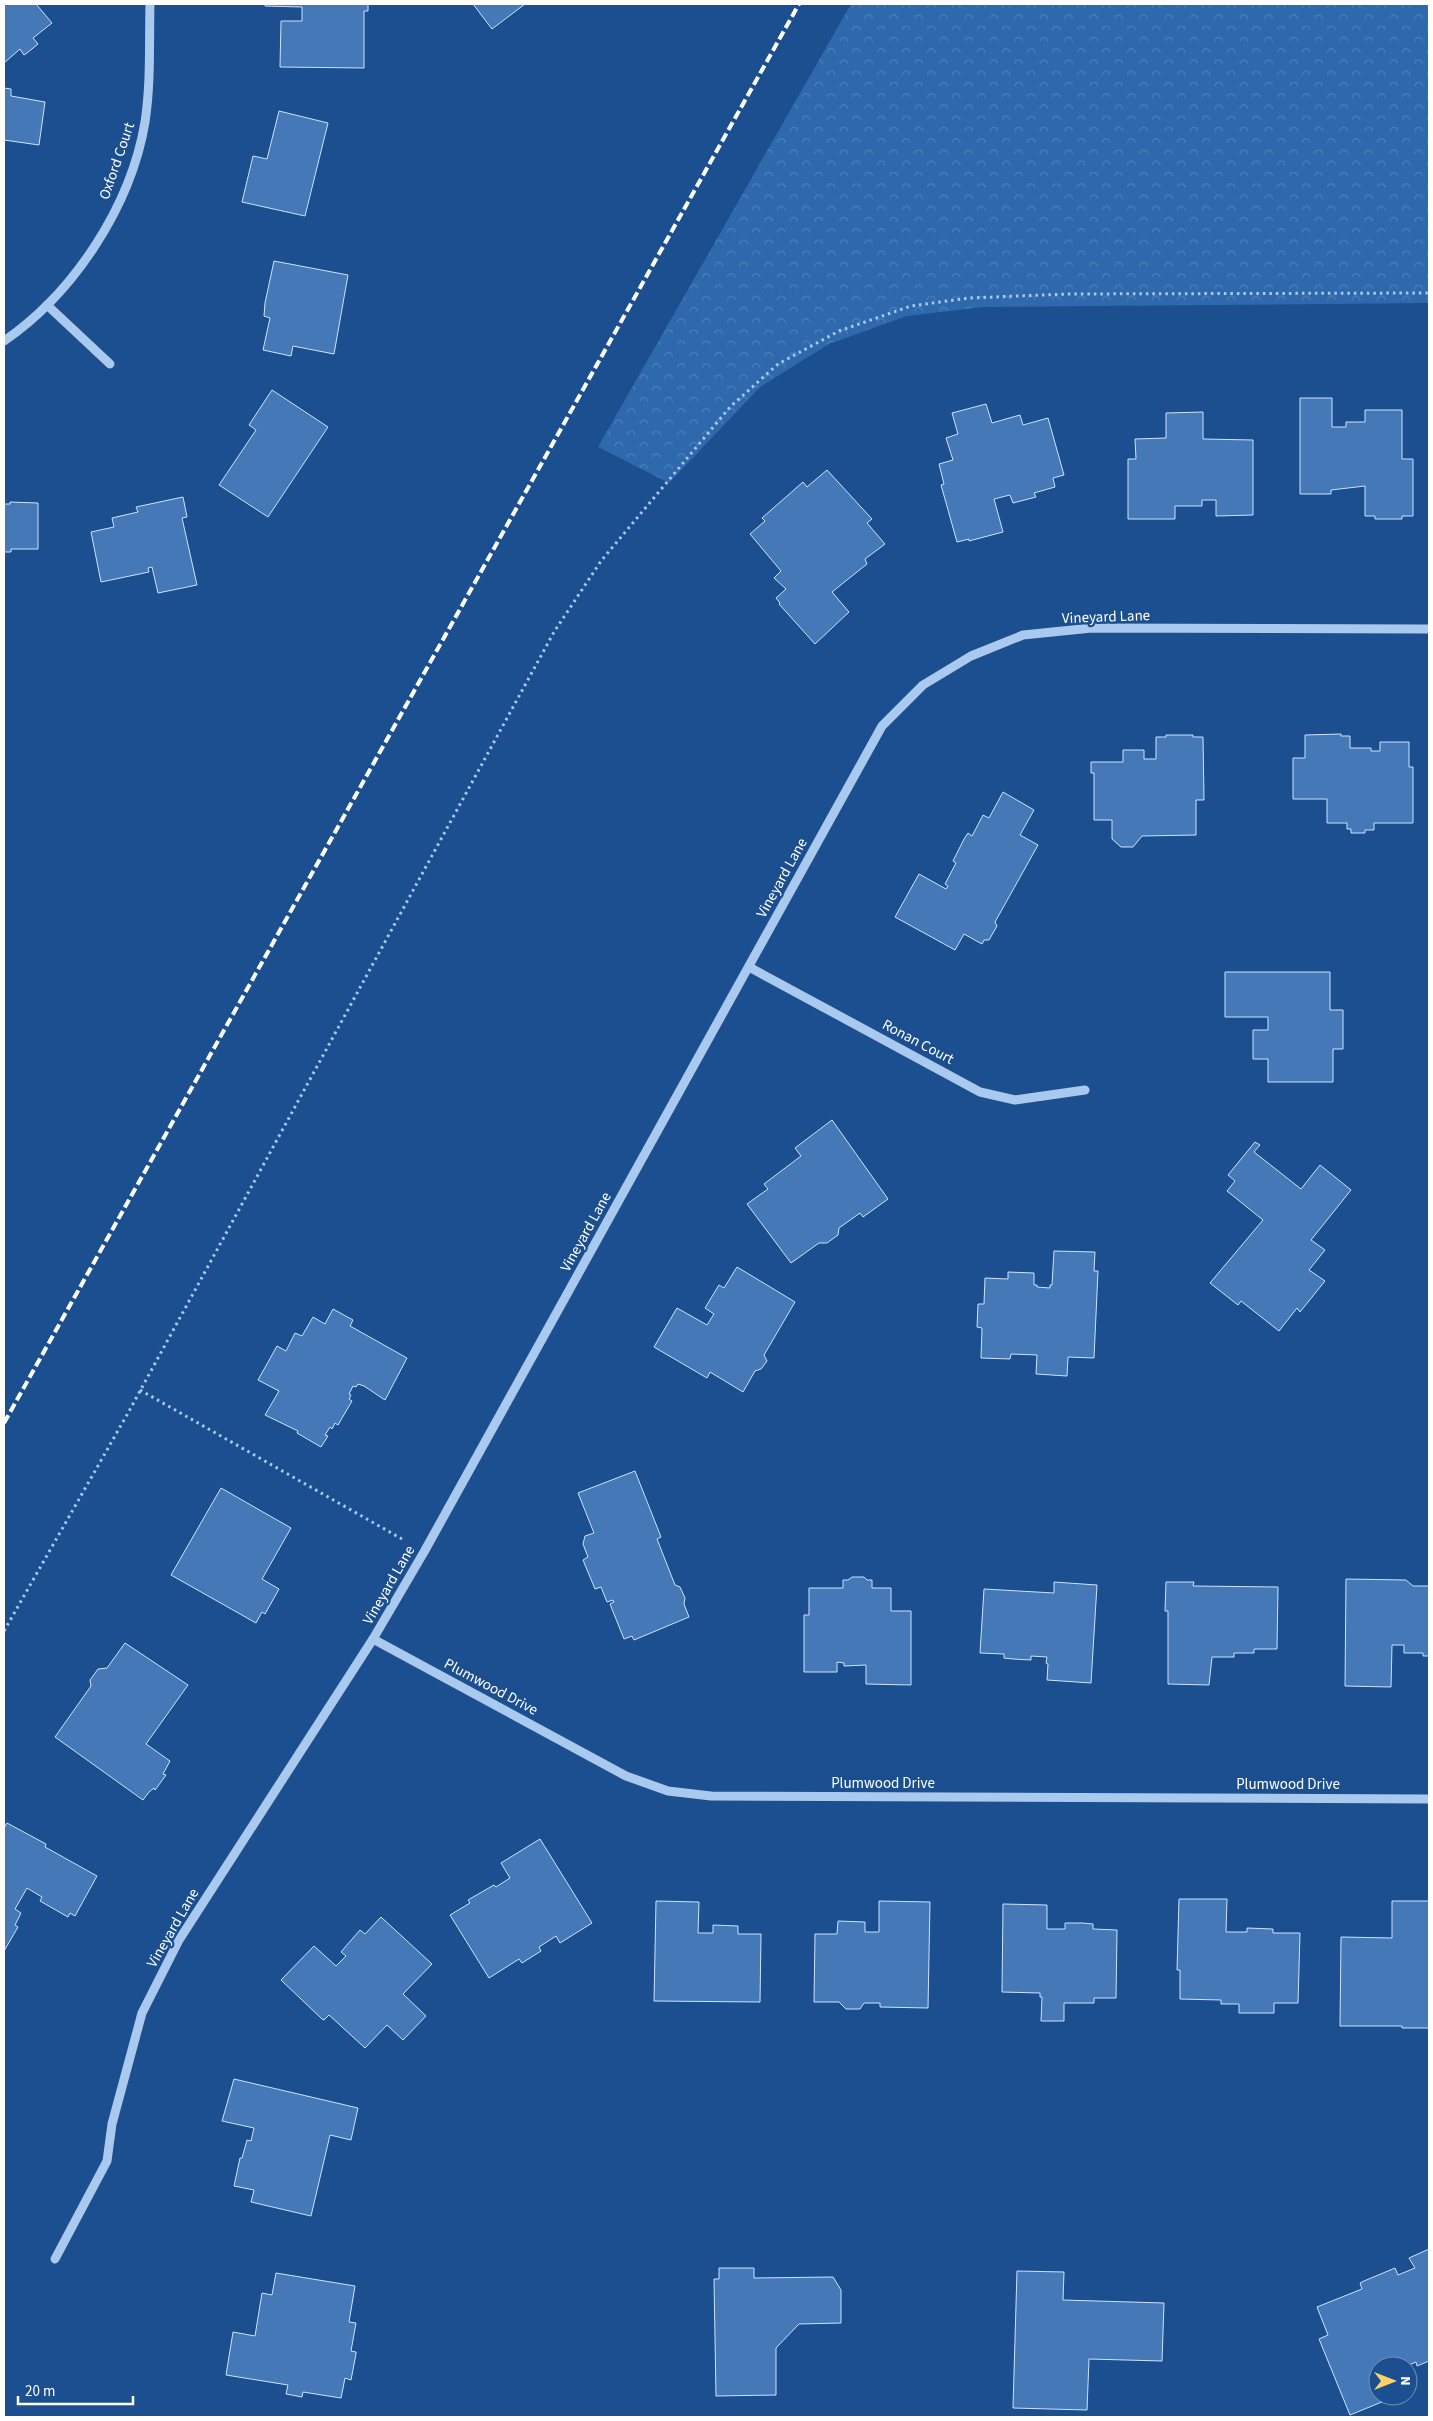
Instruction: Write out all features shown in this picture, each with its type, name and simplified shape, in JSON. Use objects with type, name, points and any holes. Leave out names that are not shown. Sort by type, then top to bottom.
[{"type":"street","name":"Oxford Court","points":[[4,341],[24,327],[47,305],[95,247],[110,221],[132,168],[145,123],[149,84],[150,4]]},
{"type":"street","points":[[47,305],[110,364]]},
{"type":"street","name":"Vineyard Lane","points":[[55,2260],[106,2160],[112,2124],[142,2013],[179,1940],[373,1639],[424,1552],[882,726],[924,685],[971,656],[1023,635],[1092,628],[1429,629]]},
{"type":"street","name":"Ronan Court","points":[[749,966],[980,1092],[1015,1100],[1085,1090]]},
{"type":"street","name":"Plumwood Drive","points":[[373,1639],[626,1776],[668,1791],[711,1796],[1429,1799]]},
{"type":"path","points":[[4,1631],[140,1390],[554,632],[601,561],[730,407],[778,364],[839,331],[911,306],[969,298],[1067,294],[1429,293]]},
{"type":"path","points":[[140,1390],[424,1552]]},
{"type":"green space","points":[[851,4],[1429,4],[1429,303],[983,307],[907,316],[829,344],[760,387],[669,483],[598,447]]},
{"type":"building","points":[[4,4],[36,4],[52,23],[33,38],[38,44],[24,55],[20,49],[4,63]]},
{"type":"building","points":[[265,4],[368,4],[368,11],[364,11],[364,68],[280,67],[281,21],[302,21],[302,7],[265,6]]},
{"type":"building","points":[[473,4],[525,4],[492,29]]},
{"type":"building","points":[[4,88],[11,89],[11,96],[45,102],[39,145],[4,140]]},
{"type":"building","points":[[279,111],[328,123],[305,216],[242,202],[253,156],[267,159]]},
{"type":"building","points":[[274,261],[348,275],[334,354],[293,346],[291,356],[263,350],[270,318],[264,316],[265,303]]},
{"type":"building","points":[[272,390],[328,427],[268,517],[219,485],[256,430],[249,425]]},
{"type":"building","points":[[1300,398],[1332,398],[1332,427],[1346,427],[1346,422],[1365,422],[1365,410],[1402,410],[1402,459],[1413,459],[1413,516],[1402,516],[1402,519],[1375,519],[1375,516],[1365,516],[1365,486],[1331,490],[1331,494],[1300,494]]},
{"type":"building","points":[[986,404],[992,423],[1020,415],[1023,425],[1048,418],[1064,475],[1053,478],[1055,487],[1034,493],[1036,497],[1013,503],[1010,495],[994,499],[1003,532],[969,541],[969,539],[957,542],[941,485],[944,484],[939,464],[953,460],[946,438],[958,434],[952,413]]},
{"type":"building","points":[[1203,412],[1203,439],[1253,440],[1253,515],[1216,516],[1216,500],[1202,500],[1202,506],[1175,506],[1175,519],[1128,519],[1128,459],[1136,459],[1135,439],[1166,438],[1166,413]]},
{"type":"building","points":[[827,470],[872,519],[867,523],[885,544],[865,559],[867,564],[832,592],[849,612],[815,644],[779,604],[776,598],[786,589],[774,578],[781,571],[750,534],[765,521],[762,518],[803,482],[807,487]]},
{"type":"building","points":[[183,497],[187,517],[182,518],[197,585],[158,593],[152,567],[148,568],[149,572],[101,582],[91,532],[114,527],[112,518],[138,512],[136,507]]},
{"type":"building","points":[[10,502],[38,503],[38,549],[11,549],[11,552],[4,552],[4,504],[10,504]]},
{"type":"building","points":[[1341,734],[1341,736],[1350,736],[1350,748],[1371,748],[1371,751],[1380,751],[1380,742],[1409,742],[1409,767],[1413,767],[1413,823],[1374,823],[1374,830],[1365,830],[1365,833],[1351,833],[1351,829],[1347,829],[1347,823],[1327,823],[1327,799],[1293,799],[1293,758],[1305,758],[1305,735]]},
{"type":"building","points":[[1166,735],[1203,737],[1204,800],[1196,800],[1196,835],[1142,836],[1133,847],[1121,847],[1112,839],[1112,820],[1094,820],[1094,773],[1091,773],[1091,762],[1123,762],[1123,750],[1144,750],[1144,759],[1156,759],[1156,737],[1166,737]]},
{"type":"building","points":[[1003,792],[1034,810],[1020,835],[1038,845],[995,922],[997,926],[989,940],[984,940],[982,944],[964,934],[955,950],[895,917],[919,874],[946,889],[948,886],[945,884],[956,863],[953,861],[964,839],[968,833],[972,836],[983,815],[989,818]]},
{"type":"building","points":[[1225,972],[1330,972],[1330,1010],[1343,1010],[1343,1049],[1333,1049],[1333,1082],[1268,1082],[1268,1059],[1253,1059],[1253,1030],[1268,1030],[1268,1017],[1225,1017]]},
{"type":"building","points":[[832,1120],[888,1199],[863,1217],[860,1213],[839,1228],[838,1235],[827,1243],[819,1243],[791,1263],[747,1204],[768,1189],[764,1184],[801,1156],[795,1148]]},
{"type":"building","points":[[1255,1142],[1260,1145],[1254,1152],[1301,1189],[1320,1165],[1351,1190],[1311,1240],[1325,1250],[1309,1270],[1325,1281],[1300,1312],[1297,1308],[1279,1331],[1241,1301],[1238,1305],[1210,1283],[1263,1220],[1227,1191],[1235,1181],[1228,1175]]},
{"type":"building","points":[[1054,1251],[1095,1252],[1094,1271],[1098,1271],[1094,1358],[1068,1357],[1067,1376],[1036,1374],[1037,1355],[1011,1354],[1010,1359],[981,1358],[982,1328],[977,1327],[978,1304],[984,1304],[985,1278],[1008,1279],[1008,1272],[1034,1273],[1034,1285],[1050,1288],[1050,1285],[1052,1285]]},
{"type":"building","points":[[737,1267],[795,1302],[764,1355],[767,1361],[761,1369],[755,1371],[743,1392],[710,1372],[707,1378],[654,1347],[677,1308],[707,1325],[714,1314],[705,1308],[719,1285],[724,1288]]},
{"type":"building","points":[[333,1309],[353,1320],[350,1326],[407,1358],[385,1400],[364,1386],[358,1384],[356,1387],[353,1386],[349,1394],[351,1395],[349,1399],[352,1401],[338,1425],[335,1423],[332,1429],[330,1427],[325,1435],[328,1436],[321,1447],[297,1433],[298,1431],[265,1415],[279,1391],[258,1380],[277,1346],[286,1351],[295,1333],[302,1336],[313,1317],[325,1324]]},
{"type":"building","points":[[635,1471],[661,1537],[657,1539],[675,1585],[680,1587],[685,1598],[684,1604],[689,1617],[634,1640],[632,1636],[624,1639],[610,1604],[614,1602],[613,1600],[607,1602],[601,1587],[595,1589],[583,1560],[588,1557],[583,1544],[585,1536],[594,1533],[578,1493]]},
{"type":"building","points":[[221,1488],[291,1528],[262,1579],[279,1589],[265,1614],[262,1612],[256,1623],[171,1575]]},
{"type":"building","points":[[852,1577],[864,1577],[867,1580],[872,1580],[872,1588],[891,1588],[891,1611],[911,1611],[911,1685],[866,1684],[866,1665],[844,1666],[844,1663],[837,1662],[837,1672],[804,1672],[804,1615],[809,1615],[809,1588],[843,1588],[843,1580],[848,1580]]},
{"type":"building","points":[[1346,1579],[1406,1580],[1413,1586],[1429,1586],[1429,1656],[1423,1656],[1423,1653],[1404,1653],[1404,1645],[1392,1645],[1391,1687],[1345,1686]]},
{"type":"building","points":[[1054,1582],[1097,1585],[1091,1683],[1047,1680],[1047,1657],[1031,1656],[1031,1660],[1013,1659],[1004,1658],[1004,1654],[980,1653],[984,1589],[1054,1593]]},
{"type":"building","points":[[1166,1582],[1194,1582],[1193,1586],[1278,1587],[1277,1649],[1254,1649],[1254,1653],[1234,1653],[1234,1657],[1212,1657],[1209,1685],[1168,1684],[1168,1611],[1165,1611]]},
{"type":"building","points":[[125,1643],[188,1685],[146,1744],[170,1761],[163,1774],[166,1775],[155,1790],[154,1788],[149,1792],[143,1800],[55,1737],[91,1686],[90,1680],[98,1669],[107,1668]]},
{"type":"building","points":[[7,1823],[46,1844],[45,1847],[97,1876],[75,1916],[70,1913],[68,1917],[40,1901],[42,1897],[27,1888],[15,1909],[21,1913],[15,1925],[18,1927],[4,1951],[4,1828]]},
{"type":"building","points":[[540,1839],[592,1923],[560,1943],[556,1936],[539,1947],[541,1951],[522,1963],[519,1959],[489,1978],[450,1915],[470,1903],[468,1900],[510,1878],[501,1863]]},
{"type":"building","points":[[1179,1899],[1227,1899],[1226,1932],[1247,1932],[1247,1928],[1273,1929],[1273,1933],[1300,1933],[1298,2003],[1274,2003],[1274,2013],[1239,2013],[1239,2004],[1221,2004],[1221,2000],[1180,1999],[1180,1970],[1177,1970]]},
{"type":"building","points":[[656,1901],[699,1902],[698,1933],[713,1933],[713,1925],[738,1926],[738,1934],[761,1934],[760,2002],[654,2001]]},
{"type":"building","points":[[879,1901],[930,1902],[928,2008],[880,2007],[880,2003],[864,2003],[860,2009],[846,2009],[839,2002],[814,2002],[815,1934],[837,1934],[838,1921],[865,1922],[865,1932],[879,1932]]},
{"type":"building","points":[[1392,1901],[1429,1901],[1429,2028],[1340,2026],[1341,1937],[1392,1938]]},
{"type":"building","points":[[1003,1904],[1047,1905],[1047,1929],[1065,1929],[1065,1923],[1083,1923],[1093,1924],[1093,1929],[1117,1930],[1116,1998],[1094,1998],[1094,2003],[1064,2003],[1064,2021],[1041,2021],[1042,1997],[1040,1997],[1040,1993],[1002,1992]]},
{"type":"building","points":[[381,1917],[432,1964],[403,1994],[426,2016],[403,2040],[387,2025],[365,2048],[329,2015],[324,2020],[322,2019],[281,1980],[314,1946],[336,1966],[346,1956],[341,1952],[360,1930],[365,1934]]},
{"type":"building","points":[[234,2079],[358,2108],[351,2140],[330,2135],[311,2216],[251,2202],[254,2190],[234,2186],[240,2158],[242,2158],[247,2140],[251,2141],[254,2128],[222,2121]]},
{"type":"building","points":[[1429,2249],[1429,2361],[1418,2366],[1418,2356],[1368,2356],[1368,2406],[1372,2406],[1350,2415],[1319,2339],[1328,2335],[1317,2307],[1362,2289],[1360,2283],[1395,2268],[1398,2275],[1415,2268],[1409,2258]]},
{"type":"building","points":[[719,2268],[754,2268],[754,2278],[833,2277],[841,2290],[841,2323],[799,2324],[776,2348],[776,2395],[716,2396],[714,2279],[719,2279]]},
{"type":"building","points":[[1017,2271],[1064,2272],[1063,2300],[1164,2303],[1162,2361],[1089,2359],[1087,2410],[1013,2408]]},
{"type":"building","points":[[276,2273],[355,2286],[349,2322],[356,2323],[351,2351],[356,2352],[356,2354],[351,2380],[345,2378],[341,2398],[303,2392],[302,2397],[286,2394],[288,2385],[226,2375],[233,2332],[255,2336],[262,2293],[272,2295]]},
{"type":"railway","points":[[4,1423],[799,4]]}]
